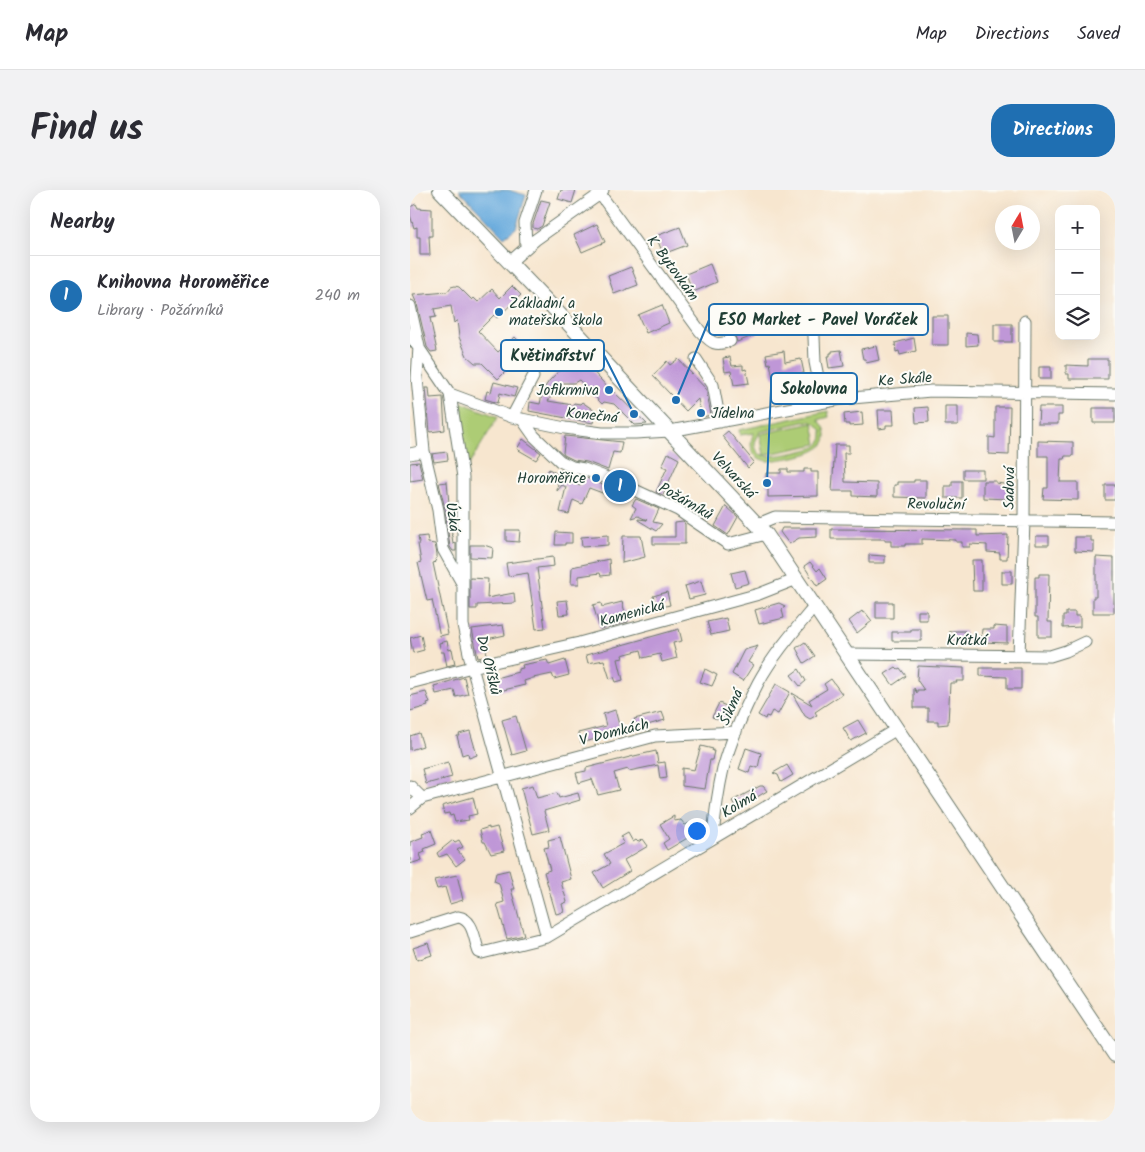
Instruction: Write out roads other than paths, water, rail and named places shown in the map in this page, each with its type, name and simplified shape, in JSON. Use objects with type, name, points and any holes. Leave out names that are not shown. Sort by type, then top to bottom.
[{"type":"main road","name":"Velvarská","points":[[440,190],[762,529],[1115,1056]]},
{"type":"street","points":[[526,247],[525,223],[536,190]]},
{"type":"street","points":[[510,262],[526,247],[602,192]]},
{"type":"street","name":"K Bytovkám","points":[[602,192],[700,331],[710,342],[720,344],[730,341]]},
{"type":"street","points":[[410,306],[419,347]]},
{"type":"street","points":[[813,312],[815,362],[823,402]]},
{"type":"street","name":"Sadová","points":[[1019,655],[1024,521],[1026,321]]},
{"type":"street","points":[[410,335],[450,394]]},
{"type":"street","name":"Úzká","points":[[419,347],[417,378],[424,451],[438,510],[443,549],[462,584]]},
{"type":"street","points":[[696,359],[713,385],[720,422]]},
{"type":"street","points":[[517,418],[533,377]]},
{"type":"street","name":"Ke Skále","points":[[670,431],[823,402],[931,391],[1115,394]]},
{"type":"street","name":"Konečná","points":[[450,394],[517,418],[564,428],[602,433],[670,431]]},
{"type":"street","name":"Do Oříšků","points":[[450,394],[463,477],[462,584],[464,625],[472,667],[546,937]]},
{"type":"street","name":"Požárníků","points":[[517,418],[560,461],[572,467],[615,481],[678,510],[728,544],[762,529]]},
{"type":"street","points":[[410,454],[424,451]]},
{"type":"street","name":"Revoluční","points":[[762,529],[774,517],[1115,522]]},
{"type":"street","name":"Kamenická","points":[[410,683],[579,643],[759,594],[797,579]]},
{"type":"street","name":"Šikmá","points":[[713,837],[716,804],[724,769],[736,732],[758,682],[778,652],[815,606]]},
{"type":"street","name":"Krátká","points":[[847,654],[1050,656],[1085,642]]},
{"type":"street","name":"Kolmá","points":[[410,932],[458,917],[464,918],[469,922],[479,952],[482,953],[546,937],[897,729]]},
{"type":"street","name":"V Domkách","points":[[422,798],[655,736],[736,732]]},
{"type":"street","points":[[410,786],[422,798],[410,808]]},
{"type":"water","points":[[459,190],[508,190],[526,195],[516,228],[504,237]]},
{"type":"place","name":"Základní a mateřská škola","points":[[499,312]]},
{"type":"place","name":"Jofikrmiva","points":[[609,390]]},
{"type":"place","name":"ESO Market - Pavel Voráček","points":[[676,400]]},
{"type":"place","name":"Jídelna","points":[[701,413]]},
{"type":"place","name":"Květinářství","points":[[634,414]]},
{"type":"place","name":"Horoměřice","points":[[596,478]]},
{"type":"place","name":"Sokolovna","points":[[767,483]]},
{"type":"place","name":"Knihovna Horoměřice","points":[[620,486]]}]
